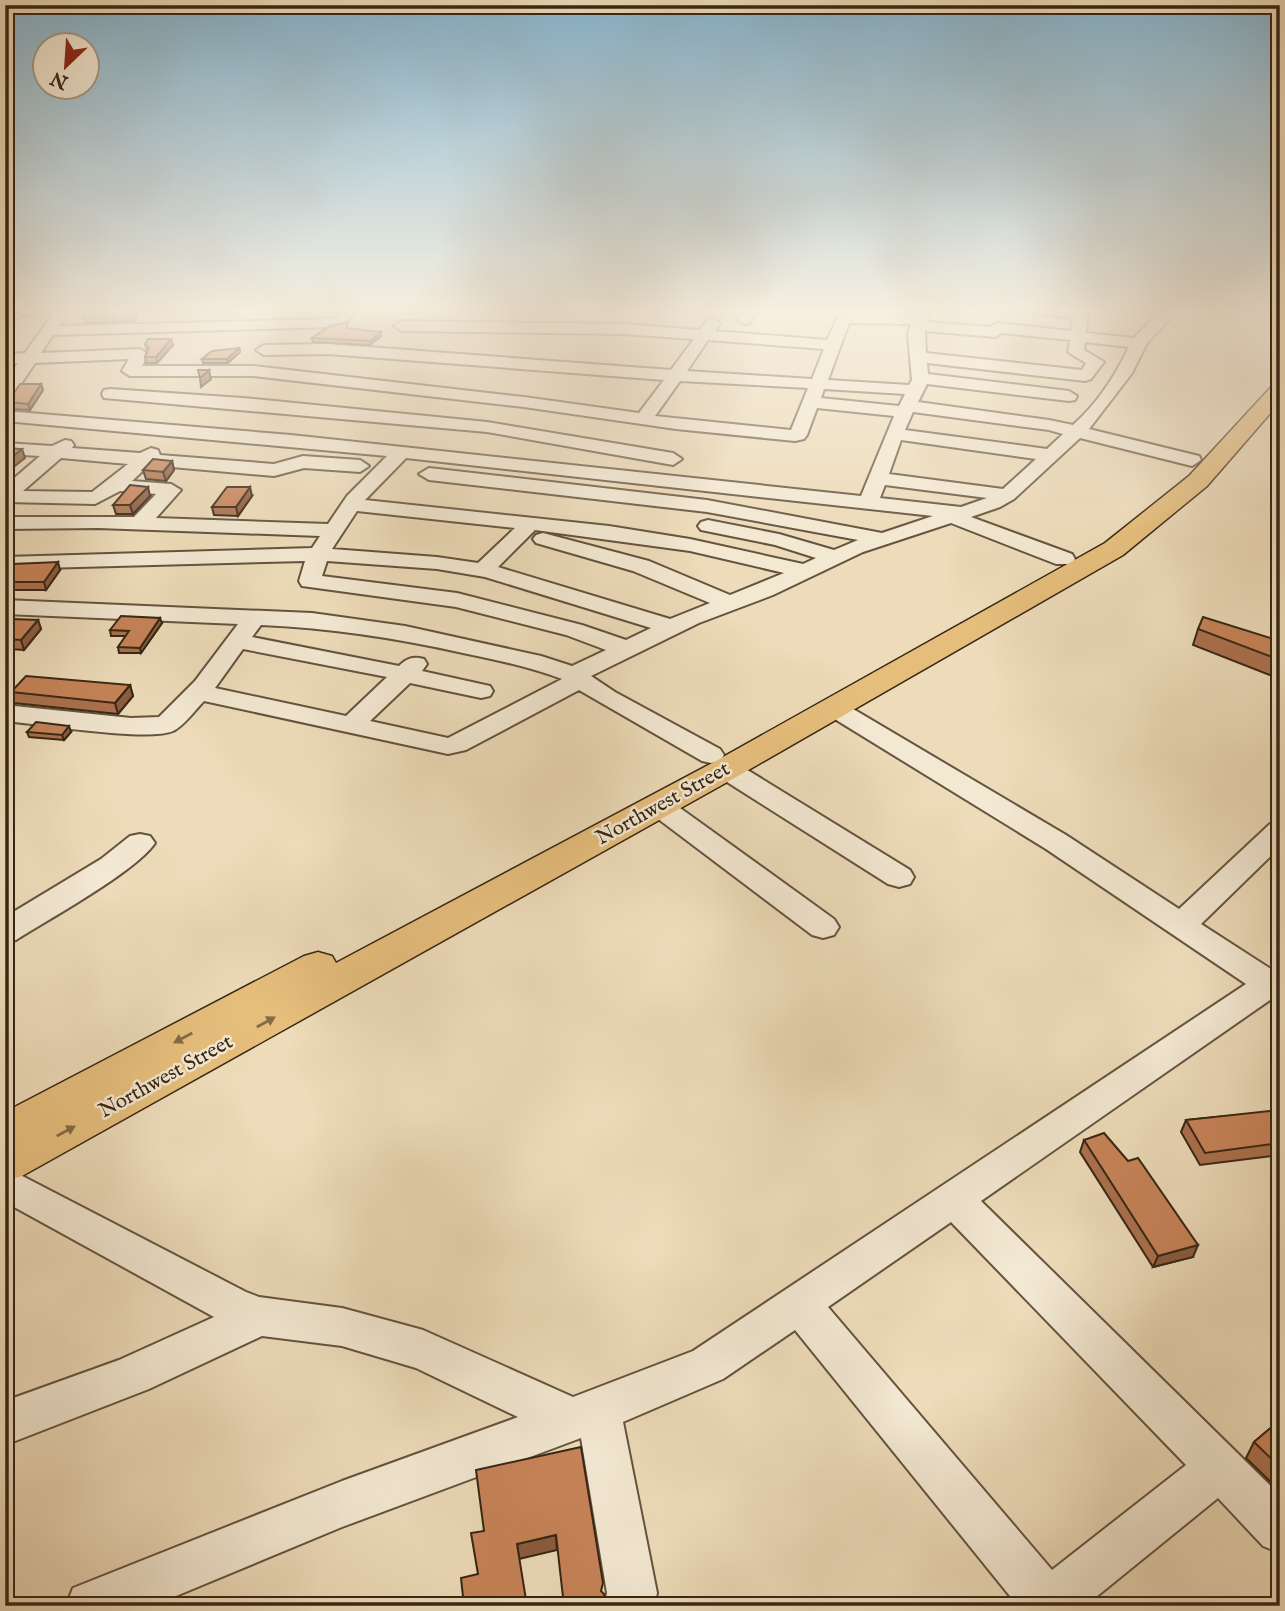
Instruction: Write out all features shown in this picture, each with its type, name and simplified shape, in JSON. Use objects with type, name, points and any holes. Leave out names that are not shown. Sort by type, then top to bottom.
[{"type":"main road","name":"Northwest Street","points":[[5,1163],[659,806],[718,762],[1064,559],[1140,505],[1192,460],[1263,384]]},
{"type":"main road","name":"Northwest Street","points":[[5,1135],[718,762],[834,708],[1114,549],[1198,481],[1280,389]]},
{"type":"street","points":[[5,496],[58,453],[119,384]]},
{"type":"street","points":[[5,496],[95,498],[145,460],[210,384]]},
{"type":"street","points":[[301,441],[335,384]]},
{"type":"street","points":[[371,384],[643,420],[795,436],[798,435],[814,384]]},
{"type":"street","points":[[451,457],[487,427],[524,384]]},
{"type":"street","points":[[621,384],[745,397]]},
{"type":"street","points":[[643,420],[670,384]]},
{"type":"street","points":[[735,384],[808,397],[1069,396]]},
{"type":"street","points":[[869,502],[894,434],[912,396],[914,384]]},
{"type":"street","points":[[1049,425],[1079,384]]},
{"type":"street","points":[[198,692],[436,744],[457,744],[627,649],[672,627],[883,538],[993,503],[1007,495],[1078,431],[1115,384]]},
{"type":"street","points":[[110,394],[196,399],[487,427],[673,460]]},
{"type":"street","points":[[808,397],[912,396],[1078,431],[1192,460]]},
{"type":"street","points":[[5,416],[301,441],[869,502],[956,515],[1064,559]]},
{"type":"street","points":[[5,439],[30,418]]},
{"type":"street","points":[[593,551],[702,427]]},
{"type":"street","points":[[894,434],[1051,456]]},
{"type":"street","points":[[5,448],[274,470],[303,462],[385,469],[722,508],[883,538]]},
{"type":"street","points":[[401,452],[351,505],[318,554],[309,579],[314,583],[413,592],[457,600],[574,630],[627,649]]},
{"type":"street","points":[[878,478],[1007,495]]},
{"type":"street","points":[[115,485],[171,490],[140,523]]},
{"type":"street","points":[[351,505],[526,528],[609,532],[694,546],[807,572]]},
{"type":"street","points":[[694,546],[722,508]]},
{"type":"street","points":[[5,523],[140,523],[334,530]]},
{"type":"street","points":[[708,526],[779,540],[837,558]]},
{"type":"street","points":[[526,528],[641,566],[729,603]]},
{"type":"street","points":[[483,570],[526,528]]},
{"type":"street","points":[[5,563],[318,554],[437,563],[483,570],[672,627]]},
{"type":"street","points":[[5,607],[340,623],[541,663],[577,677],[606,697],[718,762],[899,877]]},
{"type":"street","points":[[5,713],[158,727],[174,720],[255,617]]},
{"type":"street","points":[[237,641],[405,673],[481,691]]},
{"type":"street","points":[[351,725],[440,641]]},
{"type":"street","points":[[91,1606],[342,1504],[585,1414],[708,1365],[953,1198],[1275,987],[1056,842],[834,708]]},
{"type":"street","points":[[659,806],[823,927]]},
{"type":"street","points":[[1181,925],[1280,830]]},
{"type":"street","points":[[5,932],[111,866],[140,843]]},
{"type":"street","points":[[5,1183],[231,1305],[259,1316],[342,1327],[423,1350],[585,1414]]},
{"type":"street","points":[[953,1198],[1280,1529]]},
{"type":"street","points":[[799,1303],[1047,1605],[1219,1468]]},
{"type":"street","points":[[5,1423],[84,1395],[177,1356],[259,1316]]},
{"type":"street","points":[[585,1414],[632,1593],[629,1606]]},
{"type":"building","points":[[20,384],[41,384],[28,404],[8,402]]},
{"type":"building","points":[[5,448],[22,449],[5,462]]},
{"type":"building","points":[[153,459],[172,461],[163,472],[143,470]]},
{"type":"building","points":[[130,485],[148,487],[130,505],[113,505]]},
{"type":"building","points":[[227,487],[250,487],[236,507],[212,507]]},
{"type":"building","points":[[58,562],[44,582],[5,582],[5,572],[12,564]]},
{"type":"building","points":[[121,616],[160,618],[140,648],[118,647],[129,631],[110,630]]},
{"type":"building","points":[[1203,617],[1280,641],[1280,660],[1198,629]]},
{"type":"building","points":[[12,619],[38,620],[21,640],[7,639],[5,667],[5,626]]},
{"type":"building","points":[[26,676],[130,685],[115,703],[11,692]]},
{"type":"building","points":[[36,722],[69,726],[62,735],[27,732]]},
{"type":"building","points":[[1279,1110],[1280,1143],[1205,1153],[1186,1120]]},
{"type":"building","points":[[1104,1133],[1128,1161],[1138,1158],[1198,1245],[1158,1256],[1084,1140]]},
{"type":"building","points":[[1280,1420],[1280,1467],[1254,1442]]},
{"type":"building","points":[[581,1447],[603,1583],[601,1591],[606,1606],[564,1606],[556,1535],[517,1544],[527,1606],[464,1606],[461,1578],[478,1574],[471,1533],[484,1531],[476,1470]]}]
